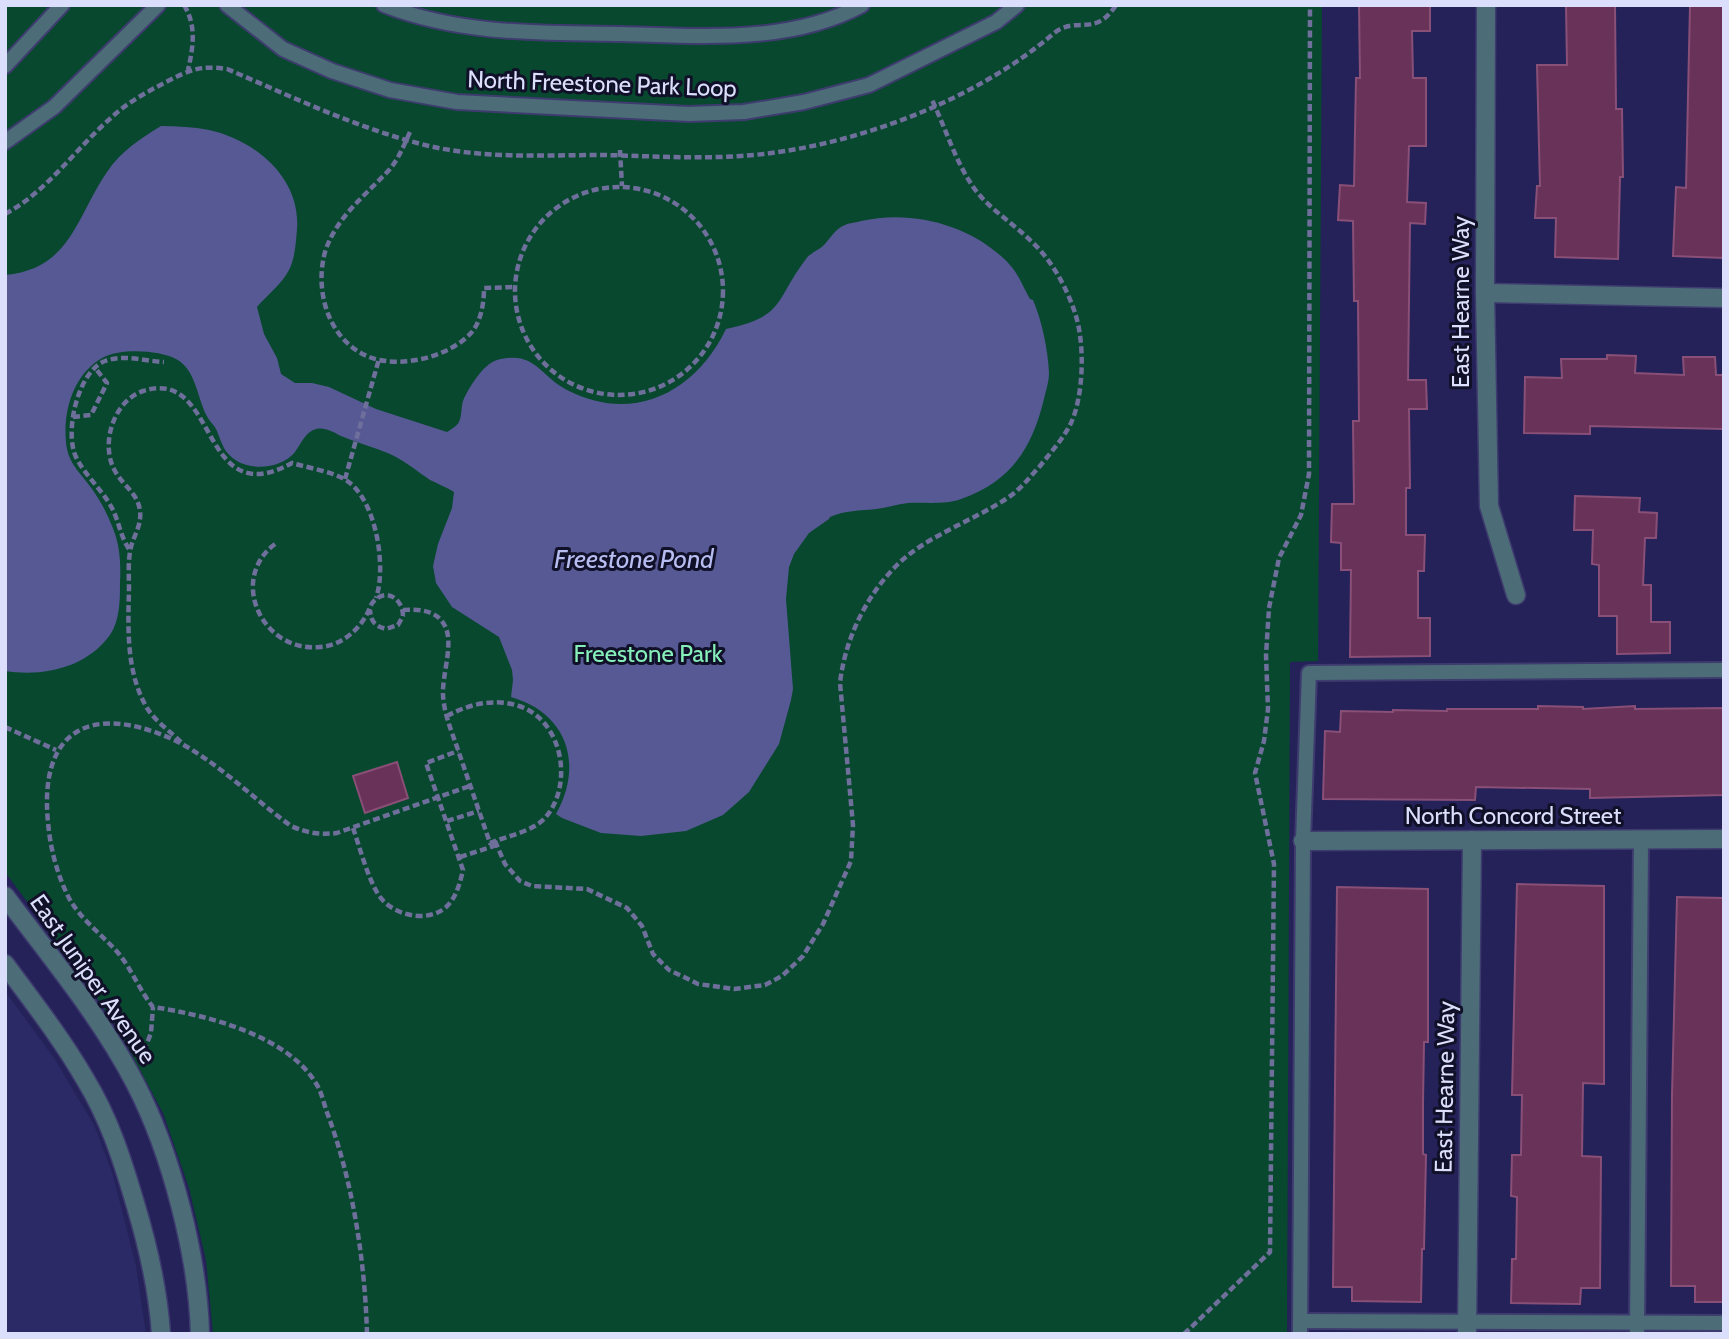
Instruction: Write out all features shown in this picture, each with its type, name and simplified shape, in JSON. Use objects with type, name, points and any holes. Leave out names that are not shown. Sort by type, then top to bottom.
[{"type":"street","name":"East Hearne Way","points":[[1486,5],[1485,293],[1489,506],[1516,595]]},
{"type":"street","points":[[1485,293],[1724,298]]},
{"type":"street","name":"North Concord Street","points":[[1303,841],[1724,839]]},
{"type":"street","name":"East Hearne Way","points":[[1467,1327],[1472,840]]},
{"type":"street","name":"East Juniper Avenue","points":[[5,895],[101,1028],[136,1084],[177,1196],[191,1260],[200,1334]]},
{"type":"street","points":[[5,964],[75,1062],[118,1145],[150,1253],[159,1303],[161,1334]]},
{"type":"lane","points":[[5,66],[61,5]]},
{"type":"lane","points":[[5,142],[54,107],[158,5]]},
{"type":"lane","name":"North Freestone Park Loop","points":[[227,5],[283,49],[332,71],[390,90],[457,102],[494,105],[689,114],[744,112],[804,102],[869,85],[996,22],[1017,5]]},
{"type":"lane","name":"North Freestone Park Loop","points":[[384,5],[417,18],[480,29],[529,33],[731,36],[788,29],[844,15],[862,5]]},
{"type":"lane","points":[[1724,670],[1309,673],[1303,841],[1300,1327],[1637,1328],[1724,1323]]},
{"type":"lane","points":[[1637,1328],[1641,841]]},
{"type":"path","points":[[184,5],[190,14],[193,31],[188,70]]},
{"type":"path","points":[[1184,1334],[1270,1252],[1274,864],[1255,773],[1264,741],[1268,709],[1266,655],[1269,608],[1279,558],[1301,515],[1309,474],[1310,5]]},
{"type":"path","points":[[5,214],[42,187],[112,117],[148,91],[188,70],[206,66],[226,69],[311,107],[366,128],[406,139]]},
{"type":"path","points":[[496,843],[505,864],[520,881],[531,886],[587,889],[626,908],[642,926],[653,954],[669,970],[698,984],[734,989],[765,985],[794,967],[815,939],[851,861],[853,825],[840,682],[855,626],[872,596],[898,563],[1001,502],[1024,484],[1056,447],[1077,409],[1081,345],[1074,310],[1049,261],[1032,242],[992,208],[970,182],[932,100]]},
{"type":"path","points":[[410,132],[391,167],[336,226],[326,250],[320,275],[322,297],[329,318],[342,338],[357,350],[379,359],[401,361],[430,356],[453,347],[473,332],[484,303],[484,288],[515,287]]},
{"type":"path","points":[[620,150],[622,186]]},
{"type":"path","points":[[622,186],[643,189],[676,203],[703,229],[718,258],[723,278],[723,302],[719,322],[700,357],[687,370],[653,390],[628,395],[608,395],[572,384],[550,369],[535,352],[525,335],[515,302],[515,287],[518,264],[525,246],[537,226],[554,209],[585,192],[622,186]]},
{"type":"path","points":[[130,550],[122,538],[103,492],[76,456],[69,433],[83,384],[102,362],[121,357],[164,362]]},
{"type":"path","points":[[345,479],[379,359]]},
{"type":"path","points":[[73,417],[91,415],[107,383],[96,369]]},
{"type":"path","points":[[187,748],[148,709],[136,681],[127,646],[130,550],[140,526],[140,509],[132,489],[115,471],[107,443],[122,404],[154,388],[173,391],[186,398],[197,411],[215,446],[233,467],[241,472],[279,471],[292,463],[345,479],[367,508],[377,536],[381,579],[376,598],[360,626],[337,643],[321,647],[290,645],[267,628],[260,616],[253,590],[258,565],[267,550],[275,544]]},
{"type":"path","points":[[370,610],[370,618],[375,625],[386,629],[398,625],[403,616],[400,601],[393,596],[376,598]]},
{"type":"path","points":[[403,610],[429,612],[445,625],[449,638],[443,680],[447,716],[490,843],[496,843]]},
{"type":"path","points":[[447,716],[460,709],[489,702],[521,707],[544,724],[561,760],[562,787],[542,821],[460,858]]},
{"type":"path","points":[[143,1054],[151,1033],[153,1007],[126,964],[79,913],[68,897],[49,834],[48,771],[56,750],[79,730],[107,723],[146,730],[187,748],[202,756],[291,826],[306,833],[337,833],[470,786]]},
{"type":"path","points":[[5,727],[56,750]]},
{"type":"path","points":[[353,828],[378,894],[390,907],[409,915],[432,915],[446,908],[459,888],[463,870],[426,762],[458,751]]},
{"type":"path","points":[[447,821],[479,811]]},
{"type":"path","points":[[153,1007],[201,1016],[261,1037],[292,1059],[318,1085],[335,1135],[348,1190],[361,1258],[368,1334]]},
{"type":"shaded area","points":[[5,991],[54,1058],[94,1125],[113,1175],[136,1266],[146,1334],[5,1334]]},
{"type":"green space","name":"Freestone Park","points":[[5,5],[1322,5],[1318,661],[1290,662],[1287,1334],[213,1334],[206,1260],[189,1188],[163,1113],[118,1029],[5,872]]},
{"type":"water","name":"Freestone Pond","points":[[161,126],[209,130],[243,143],[272,164],[291,193],[297,229],[293,261],[282,280],[257,307],[264,334],[277,358],[281,374],[295,383],[329,387],[376,409],[447,432],[459,422],[463,401],[481,372],[492,362],[510,358],[528,361],[567,390],[592,400],[615,404],[638,403],[660,396],[697,370],[726,329],[745,324],[769,312],[808,257],[823,246],[838,229],[861,221],[898,217],[935,222],[970,235],[1001,256],[1015,271],[1033,300],[1046,345],[1049,376],[1039,417],[1016,461],[1006,473],[978,492],[948,502],[908,503],[842,513],[830,517],[809,533],[794,554],[789,567],[786,599],[793,689],[779,744],[749,792],[723,815],[686,831],[641,836],[601,833],[556,814],[569,777],[569,759],[565,743],[546,715],[511,697],[512,670],[499,637],[452,607],[436,583],[433,566],[452,508],[454,492],[390,454],[323,429],[309,433],[295,452],[275,465],[259,467],[237,461],[224,448],[204,411],[188,370],[169,356],[130,351],[104,357],[84,373],[68,409],[66,436],[69,455],[103,507],[115,533],[118,547],[118,616],[110,635],[89,655],[63,668],[34,673],[5,671],[5,275],[27,271],[58,252],[79,223],[112,165],[131,146]]},
{"type":"building","points":[[1359,5],[1430,5],[1430,31],[1412,31],[1413,78],[1426,78],[1426,146],[1409,146],[1407,202],[1426,203],[1425,224],[1410,223],[1408,380],[1426,380],[1427,409],[1409,409],[1410,488],[1406,488],[1406,535],[1425,535],[1424,571],[1418,571],[1418,618],[1430,618],[1430,656],[1350,657],[1351,570],[1341,570],[1341,543],[1331,542],[1332,504],[1354,504],[1353,421],[1359,421],[1358,301],[1354,301],[1353,221],[1338,220],[1340,185],[1354,186],[1356,78],[1360,78]]},
{"type":"building","points":[[1566,5],[1615,5],[1616,109],[1622,109],[1623,177],[1620,177],[1618,259],[1555,257],[1556,218],[1535,218],[1537,186],[1540,186],[1537,65],[1567,65]]},
{"type":"building","points":[[1690,5],[1724,5],[1724,258],[1673,256],[1676,187],[1686,188]]},
{"type":"building","points":[[1607,355],[1636,356],[1635,373],[1684,375],[1683,357],[1715,357],[1716,375],[1724,375],[1724,429],[1590,426],[1590,434],[1524,433],[1525,377],[1562,378],[1561,359],[1607,359]]},
{"type":"building","points":[[1575,496],[1640,498],[1639,512],[1657,513],[1656,538],[1645,538],[1643,585],[1651,585],[1651,622],[1670,622],[1670,653],[1617,654],[1617,616],[1599,616],[1599,565],[1592,564],[1593,530],[1574,530]]},
{"type":"building","points":[[1538,706],[1583,709],[1635,706],[1635,709],[1724,708],[1724,795],[1590,798],[1590,789],[1476,787],[1475,800],[1323,799],[1325,731],[1340,732],[1341,711],[1538,709]]},
{"type":"building","points":[[397,762],[408,798],[365,813],[353,776]]},
{"type":"building","points":[[1517,884],[1604,886],[1604,1084],[1583,1083],[1582,1156],[1601,1157],[1600,1288],[1581,1288],[1580,1304],[1511,1303],[1512,1259],[1516,1259],[1517,1197],[1511,1196],[1512,1155],[1521,1155],[1522,1095],[1512,1095]]},
{"type":"building","points":[[1337,887],[1428,889],[1428,1042],[1424,1042],[1423,1154],[1426,1155],[1421,1302],[1352,1301],[1352,1287],[1333,1287]]},
{"type":"building","points":[[1677,897],[1724,898],[1724,1302],[1695,1302],[1695,1286],[1671,1286]]}]
